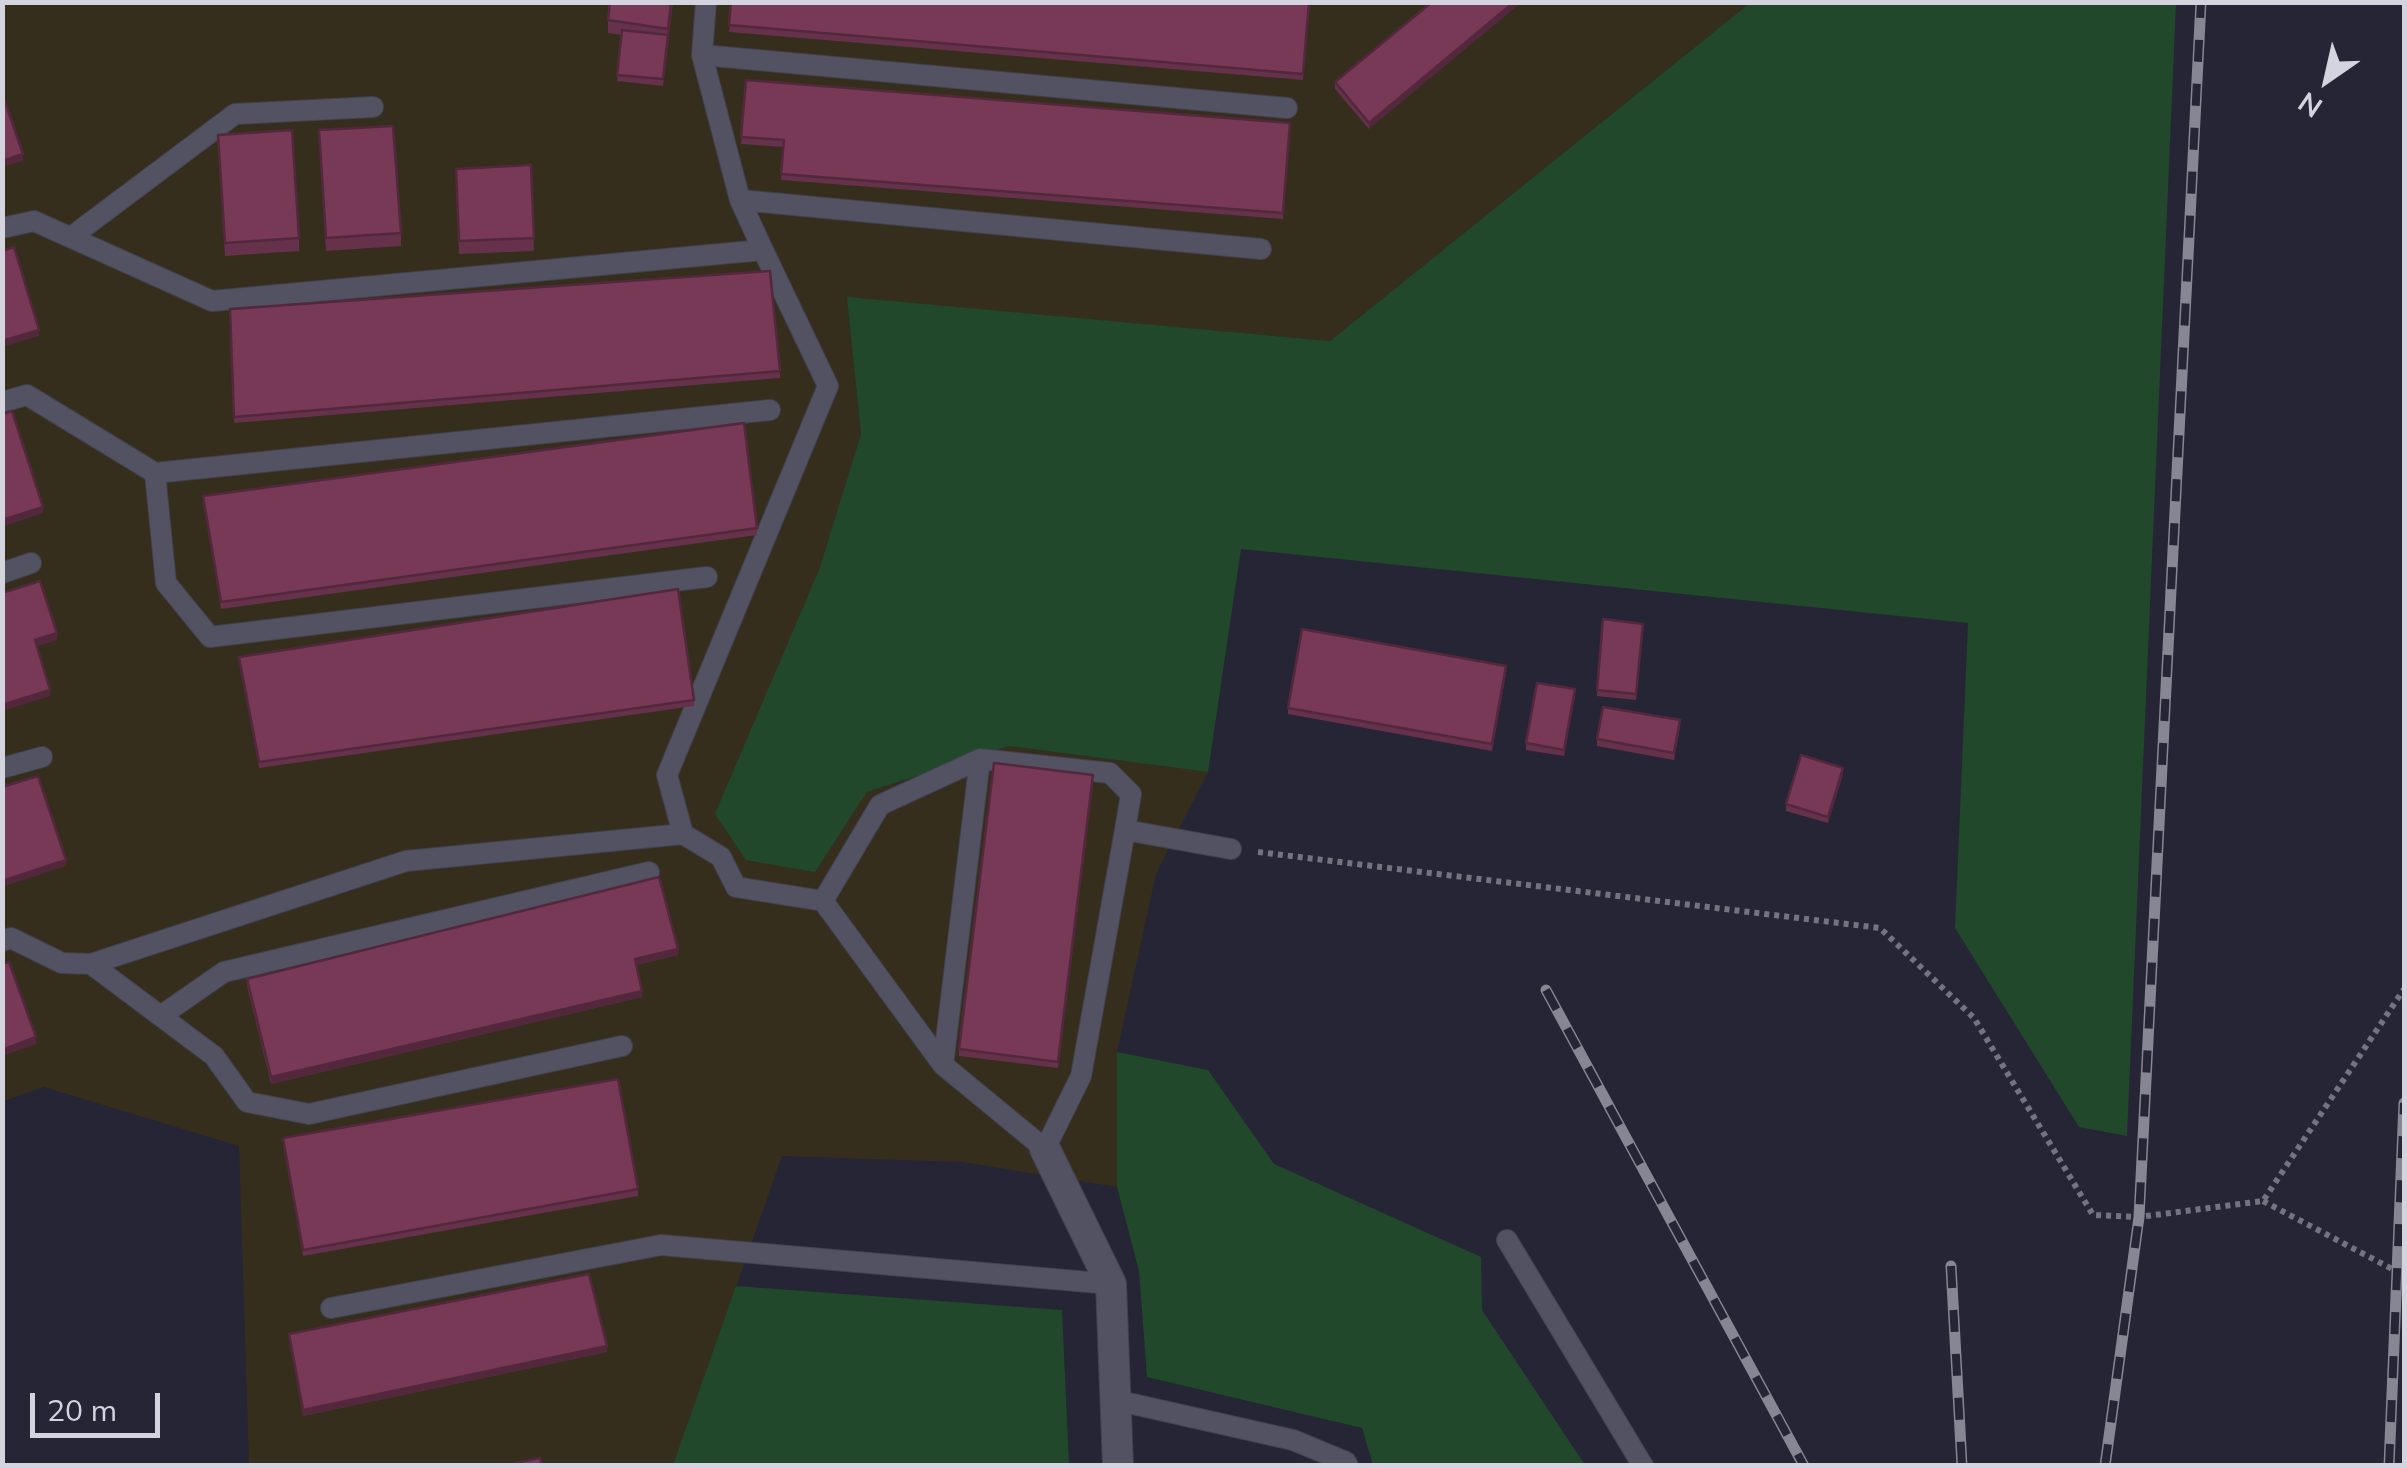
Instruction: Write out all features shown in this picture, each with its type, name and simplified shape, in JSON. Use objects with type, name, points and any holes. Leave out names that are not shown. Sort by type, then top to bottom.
[{"type":"street","points":[[1045,1150],[1111,1284],[1118,1466]]},
{"type":"lane","points":[[683,834],[667,775],[828,386],[740,200],[702,56],[706,2]]},
{"type":"lane","points":[[702,56],[1287,108]]},
{"type":"lane","points":[[71,237],[234,114],[374,106]]},
{"type":"lane","points":[[740,200],[1261,249]]},
{"type":"lane","points":[[2,228],[34,220],[212,301],[764,250]]},
{"type":"lane","points":[[2,402],[27,395],[156,472],[770,410]]},
{"type":"lane","points":[[156,472],[166,584],[210,638],[706,577]]},
{"type":"lane","points":[[2,573],[31,563]]},
{"type":"lane","points":[[2,768],[42,756]]},
{"type":"lane","points":[[2,941],[10,938],[62,963],[91,964],[406,861],[683,834],[721,857],[736,887],[823,901],[943,1065],[1045,1150],[1080,1076],[1131,794],[1110,773],[980,759],[880,806],[823,901]]},
{"type":"lane","points":[[943,1065],[980,759]]},
{"type":"lane","points":[[1125,830],[1230,848]]},
{"type":"lane","points":[[162,1016],[224,972],[649,872]]},
{"type":"lane","points":[[91,964],[214,1056],[248,1102],[308,1114],[622,1046]]},
{"type":"lane","points":[[1507,1240],[1643,1466]]},
{"type":"lane","points":[[331,1308],[661,1245],[1111,1284]]},
{"type":"lane","points":[[1115,1400],[1293,1440],[1348,1466]]},
{"type":"path","points":[[1230,848],[1880,928],[1974,1018],[2094,1216],[2138,1217],[2264,1200],[2396,1271],[2404,1286]]},
{"type":"path","points":[[2264,1200],[2404,989]]},
{"type":"shaded area","points":[[2,3],[1750,3],[1330,341],[848,298],[861,434],[819,570],[815,872],[867,792],[1009,746],[1208,772],[1156,874],[1117,1052],[1117,1187],[962,1162],[782,1156],[673,1466],[249,1465],[239,1146],[44,1087],[3,1101]]},
{"type":"green space","points":[[1750,3],[2176,3],[2127,1136],[2079,1127],[1955,928],[1968,623],[1241,549],[1208,772],[1009,746],[867,792],[815,872],[746,860],[715,814],[819,570],[861,434],[847,297],[1330,341]]},
{"type":"green space","points":[[1117,1052],[1208,1070],[1274,1164],[1481,1257],[1482,1310],[1585,1465],[1373,1465],[1362,1428],[1147,1377],[1139,1271],[1117,1187]]},
{"type":"green space","points":[[736,1286],[1062,1310],[1069,1465],[673,1465]]},
{"type":"building","points":[[610,2],[671,2],[668,29],[608,20]]},
{"type":"building","points":[[731,2],[1309,2],[1303,74],[729,25]]},
{"type":"building","points":[[1432,2],[1514,2],[1369,123],[1335,82]]},
{"type":"building","points":[[622,30],[668,35],[663,79],[617,75]]},
{"type":"building","points":[[746,80],[1290,123],[1283,213],[781,174],[784,140],[741,137]]},
{"type":"building","points":[[2,93],[23,154],[2,161]]},
{"type":"building","points":[[393,126],[401,233],[326,238],[319,130]]},
{"type":"building","points":[[292,130],[299,238],[225,243],[218,135]]},
{"type":"building","points":[[531,165],[534,238],[459,241],[456,169]]},
{"type":"building","points":[[14,247],[39,330],[2,341],[2,251]]},
{"type":"building","points":[[770,271],[780,371],[234,417],[230,309]]},
{"type":"building","points":[[12,411],[43,507],[2,520],[2,414]]},
{"type":"building","points":[[744,423],[757,528],[221,602],[203,496]]},
{"type":"building","points":[[40,581],[57,633],[35,640],[50,690],[2,705],[2,593]]},
{"type":"building","points":[[678,589],[694,700],[259,762],[239,657]]},
{"type":"building","points":[[1603,619],[1643,624],[1636,694],[1597,690]]},
{"type":"building","points":[[1302,629],[1506,666],[1492,744],[1288,708]]},
{"type":"building","points":[[1537,683],[1575,689],[1564,750],[1526,743]]},
{"type":"building","points":[[1603,707],[1680,720],[1674,753],[1597,739]]},
{"type":"building","points":[[1801,755],[1843,768],[1828,817],[1786,804]]},
{"type":"building","points":[[994,763],[1093,775],[1058,1062],[959,1049]]},
{"type":"building","points":[[38,776],[66,860],[2,881],[2,787]]},
{"type":"building","points":[[659,877],[678,949],[635,959],[642,991],[271,1077],[247,979]]},
{"type":"building","points":[[9,962],[36,1037],[2,1050],[2,964]]},
{"type":"building","points":[[618,1079],[638,1189],[303,1250],[283,1138]]},
{"type":"building","points":[[589,1274],[607,1346],[303,1410],[289,1334]]},
{"type":"building","points":[[540,1458],[542,1466],[501,1466]]},
{"type":"railway","points":[[2105,1466],[2139,1217],[2201,2]]},
{"type":"railway","points":[[1546,990],[1804,1466]]},
{"type":"railway","points":[[2389,1466],[2404,1103]]},
{"type":"railway","points":[[1951,1266],[1962,1466]]}]
